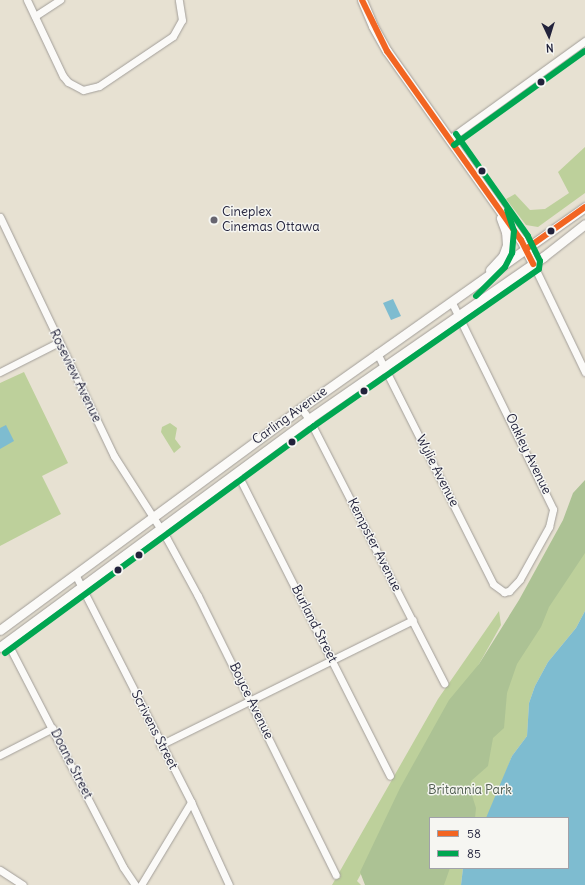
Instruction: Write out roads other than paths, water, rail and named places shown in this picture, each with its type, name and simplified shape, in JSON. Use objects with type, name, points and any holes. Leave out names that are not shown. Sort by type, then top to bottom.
[{"type":"main road","points":[[362,0],[378,37],[491,197],[526,249],[533,264]]},
{"type":"main road","points":[[476,286],[498,262],[507,245],[504,222],[491,197]]},
{"type":"main road","name":"Carling Avenue","points":[[0,630],[76,576],[151,517],[377,353],[452,303],[585,207]]},
{"type":"main road","name":"Carling Avenue","points":[[4,645],[309,419],[533,264],[585,224]]},
{"type":"street","points":[[27,0],[63,76],[68,82],[82,90],[99,86],[174,33],[182,20],[179,0]]},
{"type":"street","points":[[35,16],[60,0]]},
{"type":"street","points":[[449,139],[585,41]]},
{"type":"street","name":"Roseview Avenue","points":[[0,217],[58,342],[114,456],[160,530]]},
{"type":"street","points":[[533,264],[585,372]]},
{"type":"street","name":"Oakley Avenue","points":[[452,303],[459,314],[554,509],[549,528],[520,579],[509,591],[496,588]]},
{"type":"street","points":[[0,372],[58,342]]},
{"type":"street","name":"Wylie Avenue","points":[[377,353],[496,588]]},
{"type":"street","name":"Kempster Avenue","points":[[301,408],[309,419],[444,683]]},
{"type":"street","name":"Burland Street","points":[[237,473],[390,776]]},
{"type":"street","name":"Boyce Avenue","points":[[160,530],[198,596],[336,875]]},
{"type":"street","name":"Scrivens Street","points":[[76,576],[83,587],[160,745],[191,802],[229,885]]},
{"type":"street","points":[[160,745],[250,699],[413,620]]},
{"type":"street","name":"Doane Street","points":[[4,645],[53,728],[123,867],[135,885]]},
{"type":"street","points":[[0,755],[53,728]]},
{"type":"street","points":[[141,885],[191,802]]},
{"type":"street","points":[[0,870],[23,885]]},
{"type":"water","points":[[393,299],[401,316],[391,320],[383,303]]},
{"type":"water","points":[[6,425],[14,441],[0,449],[0,428]]},
{"type":"water","points":[[585,611],[585,885],[461,885],[463,869],[569,869],[569,817],[486,817],[512,756],[527,736],[529,703],[535,686],[548,662],[576,628]]},
{"type":"place","name":"Cineplex Cinemas Ottawa","points":[[214,220]]},
{"type":"park label","name":"Britannia Park","points":[[470,790]]}]
